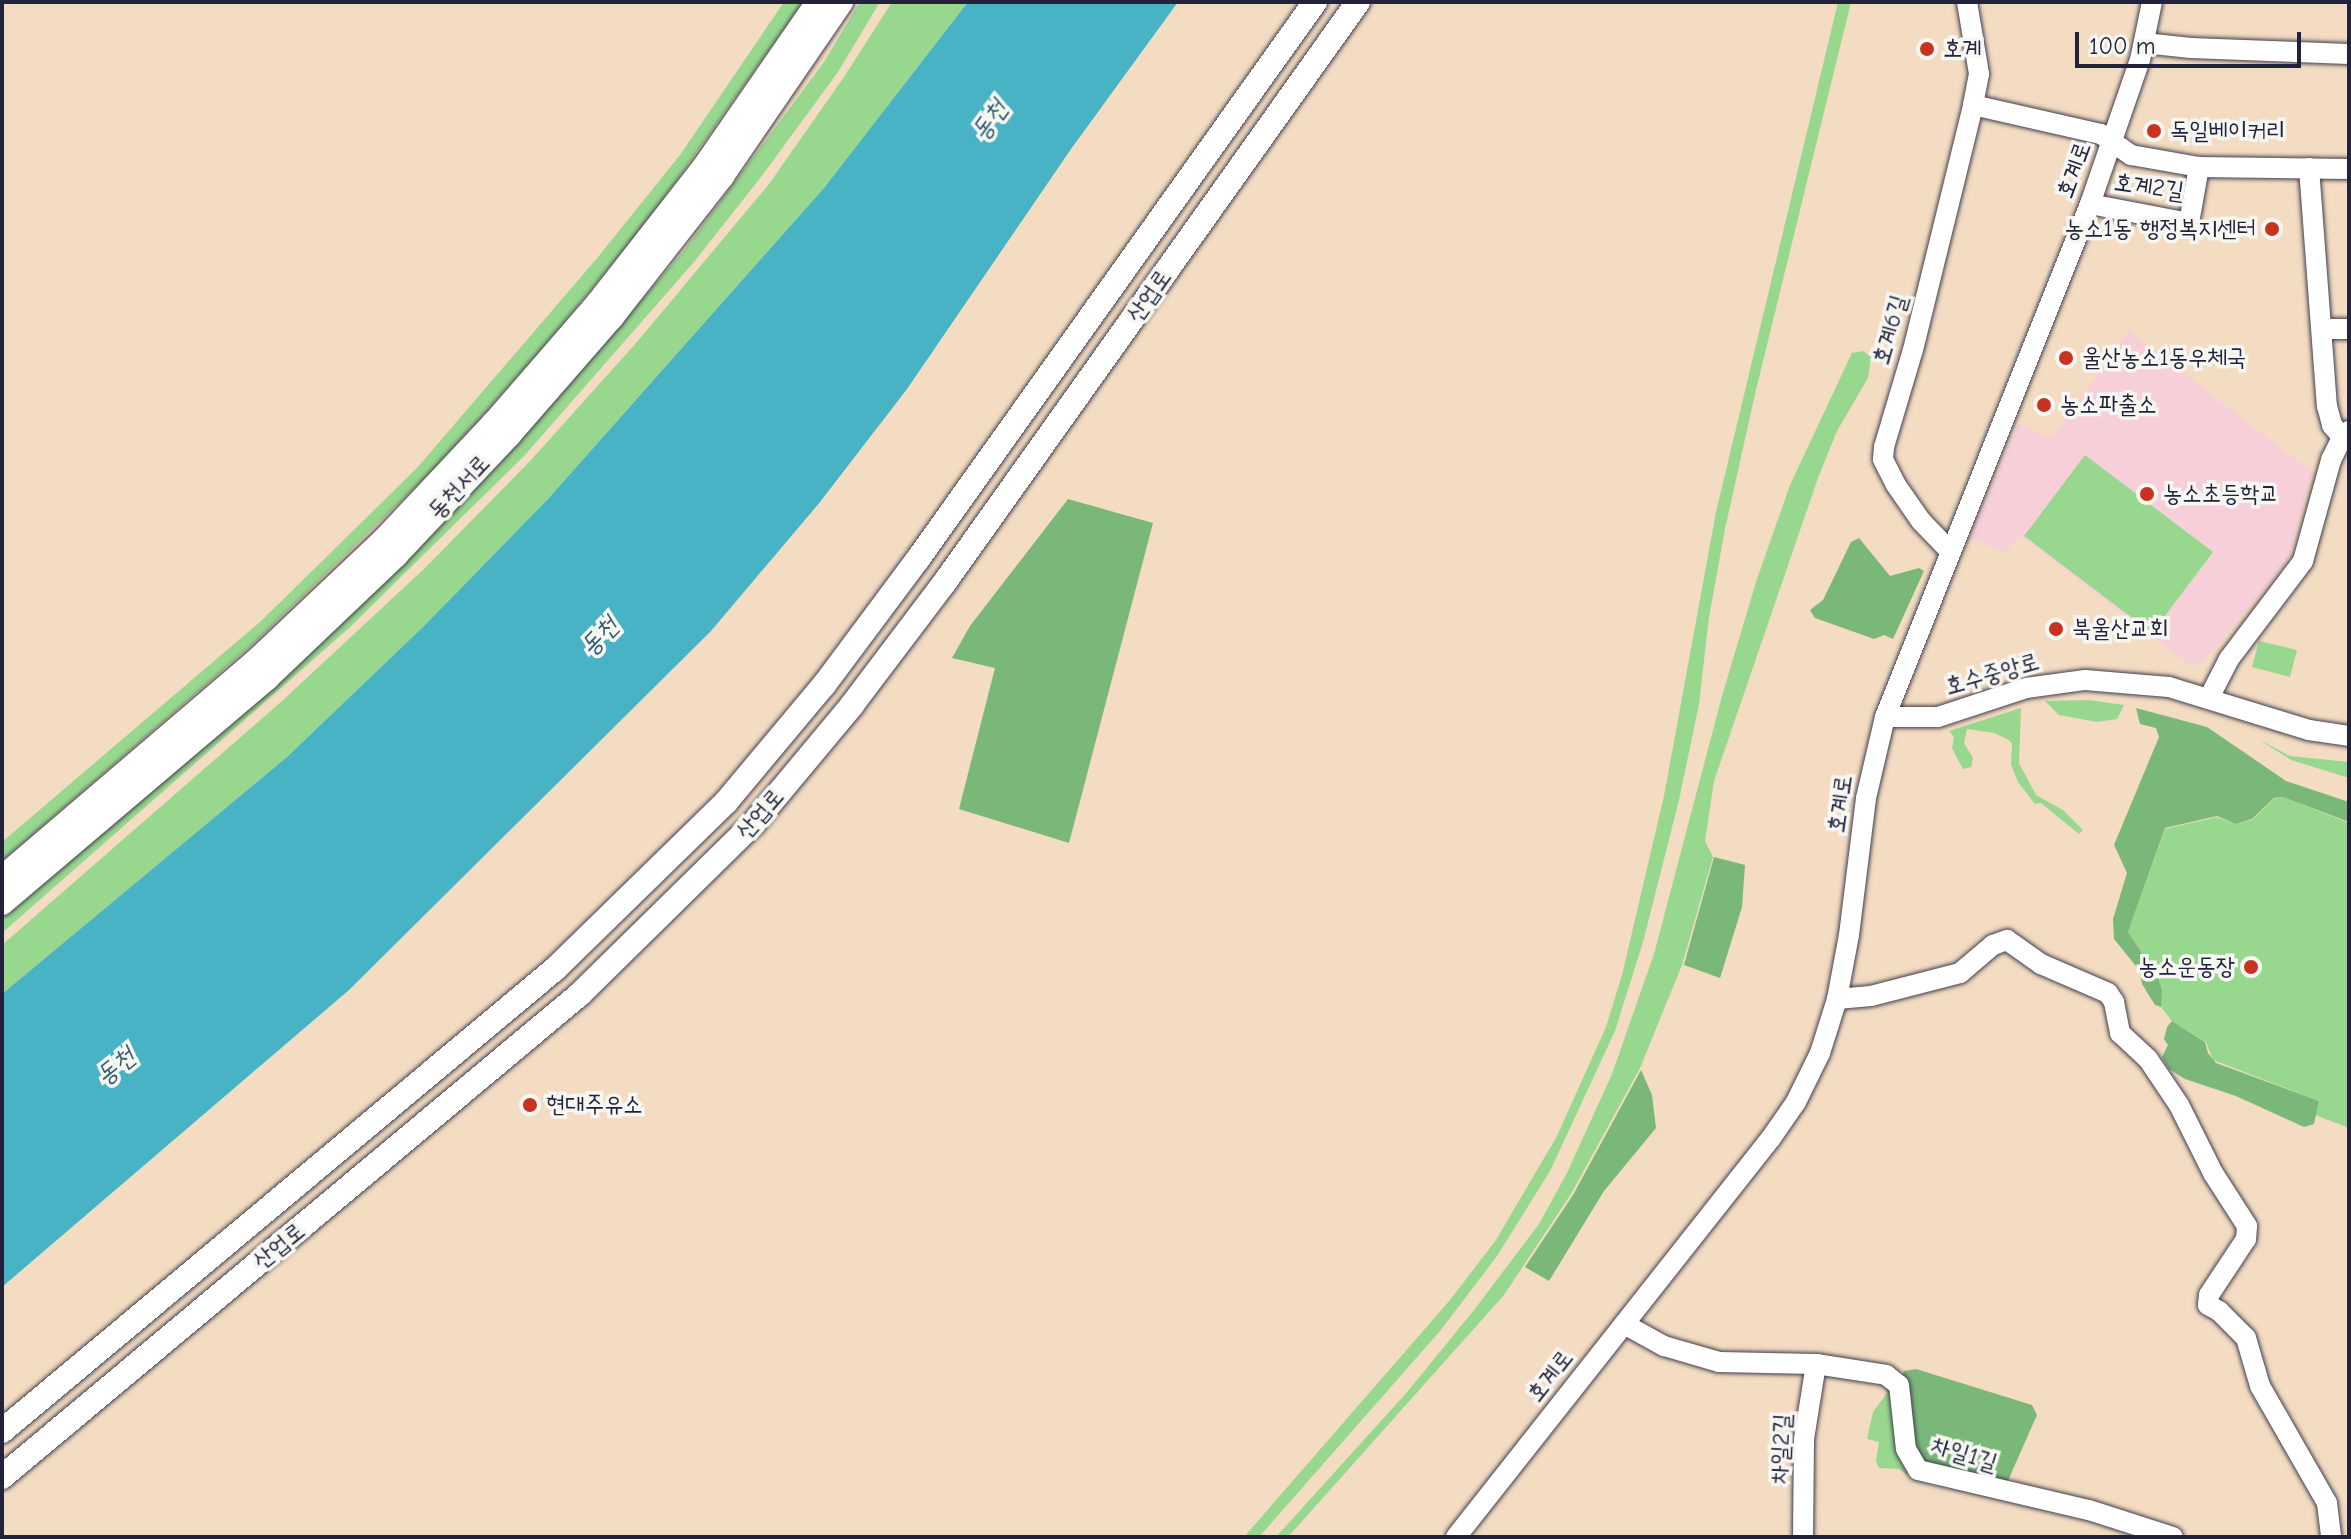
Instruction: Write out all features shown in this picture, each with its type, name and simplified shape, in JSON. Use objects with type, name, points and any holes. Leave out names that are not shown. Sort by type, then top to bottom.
[{"type":"main road","name":"동천서로","points":[[2,878],[255,662],[383,541],[484,434],[598,303],[705,166],[818,2]]},
{"type":"main road","name":"동천서로","points":[[2,903],[267,678],[396,555],[478,468],[612,317],[667,247],[722,176],[841,2]]},
{"type":"main road","name":"산업로","points":[[2,1431],[555,969],[726,802],[824,685],[918,559],[1315,2]]},
{"type":"main road","name":"산업로","points":[[2,1477],[580,994],[753,824],[852,705],[945,582],[1358,2]]},
{"type":"street","name":"호계6길","points":[[1949,550],[1921,521],[1896,485],[1883,459],[1913,350],[1979,74],[1967,2]]},
{"type":"street","name":"호계로","points":[[1456,1537],[1796,1102],[1820,1053],[1837,999],[1849,935],[1866,798],[1885,717],[1949,550],[2090,204],[2144,43],[2152,2]]},
{"type":"street","points":[[2144,43],[2191,48],[2349,54]]},
{"type":"street","points":[[1973,105],[2101,134],[2131,155],[2199,167]]},
{"type":"street","name":"호계2길","points":[[2090,204],[2189,223],[2199,167],[2349,169]]},
{"type":"street","points":[[2209,698],[2229,659],[2303,561],[2331,460],[2346,434],[2332,425],[2327,406],[2309,168]]},
{"type":"street","points":[[2322,329],[2349,329]]},
{"type":"street","name":"호수중앙로","points":[[1885,717],[1938,717],[2026,688],[2085,680],[2169,687],[2309,730],[2349,736]]},
{"type":"street","points":[[1837,999],[1882,994],[1960,973],[1993,945],[2007,940],[2041,964],[2104,990],[2111,997],[2120,1033],[2148,1059],[2179,1105],[2213,1173],[2247,1226],[2246,1239],[2209,1295],[2208,1305],[2219,1311],[2246,1338],[2260,1386],[2327,1503],[2331,1537]]},
{"type":"street","name":"차일1길","points":[[1624,1324],[1664,1346],[1719,1362],[1816,1364],[1878,1373],[1896,1380],[1901,1392],[1906,1449],[1918,1470],[2089,1510],[2173,1537]]},
{"type":"street","name":"차일2길","points":[[1803,1537],[1804,1439],[1816,1364]]},
{"type":"shaded area","name":"농소초등학교","points":[[2129,331],[2312,472],[2289,558],[2203,662],[2189,664],[2020,536],[2005,552],[1969,538],[2018,424],[2052,439]]},
{"type":"green space","points":[[784,2],[803,2],[650,218],[541,350],[433,470],[255,642],[2,861],[2,842],[261,621],[417,468],[598,257],[680,155]]},
{"type":"green space","points":[[860,2],[880,2],[838,72],[761,177],[694,262],[525,455],[348,629],[2,933],[2,916],[171,771],[514,446],[682,253],[824,62]]},
{"type":"green space","points":[[892,2],[968,2],[824,188],[548,499],[424,626],[287,757],[2,994],[2,945],[282,701],[425,568],[531,460],[637,342],[769,184]]},
{"type":"green space","points":[[1838,2],[1851,2],[1725,529],[1709,617],[1699,704],[1679,800],[1643,942],[1615,1031],[1550,1171],[1497,1256],[1440,1331],[1259,1537],[1244,1537],[1450,1300],[1496,1240],[1557,1136],[1606,1027],[1622,975],[1664,796],[1716,512]]},
{"type":"green space","points":[[1863,351],[1871,357],[1868,378],[1837,431],[1818,478],[1714,781],[1705,841],[1713,857],[1682,965],[1640,1068],[1571,1194],[1504,1295],[1288,1537],[1276,1537],[1408,1391],[1474,1310],[1539,1224],[1567,1173],[1612,1074],[1654,954],[1722,696],[1756,582],[1790,485],[1852,353]]},
{"type":"green space","points":[[2085,455],[2213,552],[2152,633],[2024,536]]},
{"type":"green space","points":[[1068,499],[1153,523],[1069,843],[959,809],[995,668],[952,658],[970,626]]},
{"type":"green space","points":[[1859,538],[1890,576],[1919,568],[1924,571],[1893,639],[1884,635],[1874,639],[1815,618],[1810,610],[1823,600],[1851,542]]},
{"type":"green space","points":[[2259,641],[2297,650],[2290,677],[2252,667]]},
{"type":"green space","points":[[2089,700],[2124,705],[2117,719],[2097,722],[2059,715],[2045,701]]},
{"type":"green space","points":[[2021,708],[2019,763],[2036,795],[2063,810],[2083,830],[2079,834],[2041,803],[2035,804],[2018,782],[2011,765],[2012,744],[2009,740],[1994,733],[1967,729],[1964,743],[1973,758],[1971,767],[1963,769],[1952,748],[1954,737],[1949,731]]},
{"type":"green space","points":[[2136,708],[2207,727],[2286,781],[2349,802],[2349,822],[2283,797],[2274,798],[2252,819],[2236,824],[2217,816],[2165,828],[2128,932],[2158,977],[2162,991],[2161,1007],[2155,1005],[2142,984],[2140,971],[2114,939],[2113,919],[2127,873],[2114,845],[2159,737],[2156,728],[2140,724]]},
{"type":"green space","points":[[2258,739],[2290,756],[2349,762],[2349,778],[2291,760]]},
{"type":"green space","name":"농소운동장","points":[[2283,797],[2349,823],[2349,1128],[2315,1115],[2319,1101],[2213,1060],[2206,1042],[2172,1021],[2161,1007],[2158,977],[2128,932],[2165,829],[2217,817],[2236,824],[2252,820],[2274,799]]},
{"type":"green space","points":[[1714,857],[1745,865],[1742,907],[1720,978],[1684,965]]},
{"type":"green space","points":[[2172,1021],[2205,1042],[2208,1053],[2216,1063],[2319,1101],[2314,1124],[2304,1127],[2236,1096],[2185,1079],[2169,1069],[2162,1057],[2168,1045],[2164,1039],[2167,1027]]},
{"type":"green space","points":[[1641,1070],[1652,1095],[1656,1128],[1604,1191],[1549,1281],[1525,1267],[1573,1195]]},
{"type":"green space","points":[[1916,1369],[2032,1405],[2037,1415],[2006,1485],[1917,1464],[1901,1379],[1904,1371]]},
{"type":"green space","points":[[1891,1380],[1909,1471],[1907,1475],[1899,1469],[1879,1468],[1876,1461],[1879,1442],[1867,1439],[1873,1412],[1887,1393],[1885,1384]]},
{"type":"water","name":"동천","points":[[968,2],[1178,2],[1071,149],[907,389],[820,502],[711,631],[349,990],[2,1287],[2,994],[287,757],[424,626],[548,499],[824,188]]},
{"type":"place","name":"호계","points":[[1927,49]]},
{"type":"place","name":"독일베이커리","points":[[2154,131]]},
{"type":"place","name":"농소1동 행정복지센터","points":[[2272,229]]},
{"type":"place","name":"울산농소1동우체국","points":[[2066,358]]},
{"type":"place","name":"농소파출소","points":[[2044,405]]},
{"type":"place","name":"농소초등학교","points":[[2147,494]]},
{"type":"place","name":"북울산교회","points":[[2056,629]]},
{"type":"place","name":"농소운동장","points":[[2251,967]]},
{"type":"place","name":"현대주유소","points":[[530,1105]]}]
